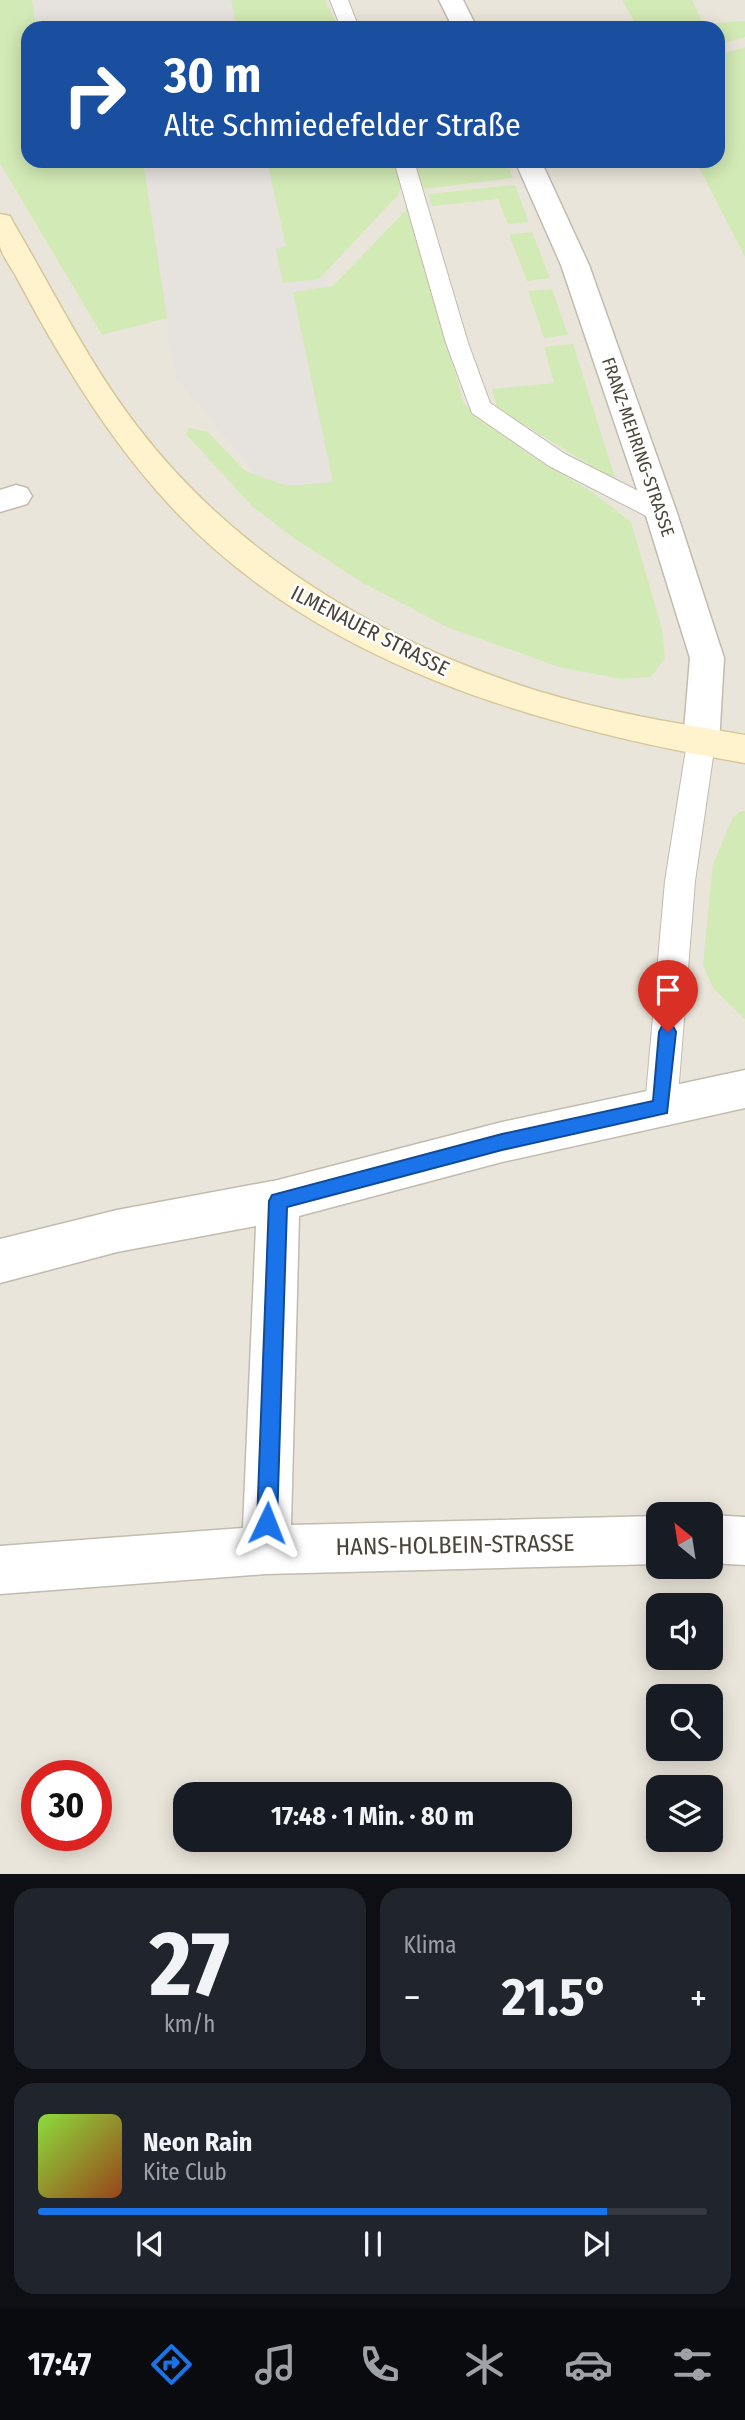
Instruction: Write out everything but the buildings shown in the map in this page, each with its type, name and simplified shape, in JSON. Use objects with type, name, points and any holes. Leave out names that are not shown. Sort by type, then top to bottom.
[{"type":"main road","name":"ILMENAUER STRASSE","points":[[0,222],[87,372],[129,438],[172,487],[242,555],[308,603],[419,659],[496,692],[585,720],[745,749]]},
{"type":"street","points":[[451,0],[462,21]]},
{"type":"street","name":"FRANZ-MEHRING-STRASSE","points":[[531,168],[575,265],[661,513],[707,657],[701,743]]},
{"type":"street","points":[[0,1261],[117,1231],[278,1201],[502,1142],[745,1089]]},
{"type":"street","points":[[266,1550],[278,1201]]},
{"type":"street","name":"HANS-HOLBEIN-STRASSE","points":[[0,1570],[266,1550],[646,1540]]},
{"type":"street","points":[[723,1540],[745,1541]]},
{"type":"lane","points":[[339,0],[347,21]]},
{"type":"lane","points":[[406,168],[457,344],[480,407],[557,460],[661,513]]},
{"type":"lane","points":[[661,1107],[680,881],[701,743]]},
{"type":"shaded area","points":[[0,0],[745,0],[745,1874],[0,1874]]},
{"type":"shaded area","points":[[32,0],[263,0],[268,21],[35,21]]},
{"type":"shaded area","points":[[144,168],[302,168],[378,506],[290,516],[175,376]]},
{"type":"green space","points":[[0,0],[32,0],[35,21],[21,21],[21,168],[144,168],[167,318],[102,335],[0,163]]},
{"type":"green space","points":[[231,0],[325,0],[336,21],[236,21]]},
{"type":"green space","points":[[622,0],[692,0],[702,21],[634,21]]},
{"type":"green space","points":[[745,21],[745,37],[725,43],[725,22]]},
{"type":"green space","points":[[745,47],[745,257],[700,168],[725,168],[725,53]]},
{"type":"green space","points":[[269,168],[399,168],[404,179],[398,195],[319,279],[283,283],[276,249],[286,246]]},
{"type":"green space","points":[[509,168],[513,178],[424,189],[416,169]]},
{"type":"green space","points":[[515,185],[529,222],[508,224],[498,199],[432,206],[428,194]]},
{"type":"green space","points":[[408,208],[464,404],[524,451],[595,494],[631,522],[662,629],[665,658],[651,677],[621,679],[559,667],[447,627],[365,584],[295,539],[252,506],[186,434],[189,428],[208,432],[245,471],[288,486],[333,482],[293,292],[333,286]]},
{"type":"green space","points":[[532,232],[550,278],[527,281],[509,235]]},
{"type":"green space","points":[[552,289],[568,335],[544,338],[528,291]]},
{"type":"green space","points":[[573,344],[616,481],[497,408],[492,389],[554,383],[544,347]]},
{"type":"green space","points":[[745,811],[745,1019],[713,988],[703,965],[713,864],[733,817]]},
{"type":"route","points":[[267,1523],[278,1201],[502,1142],[661,1107],[668,1032]]}]
